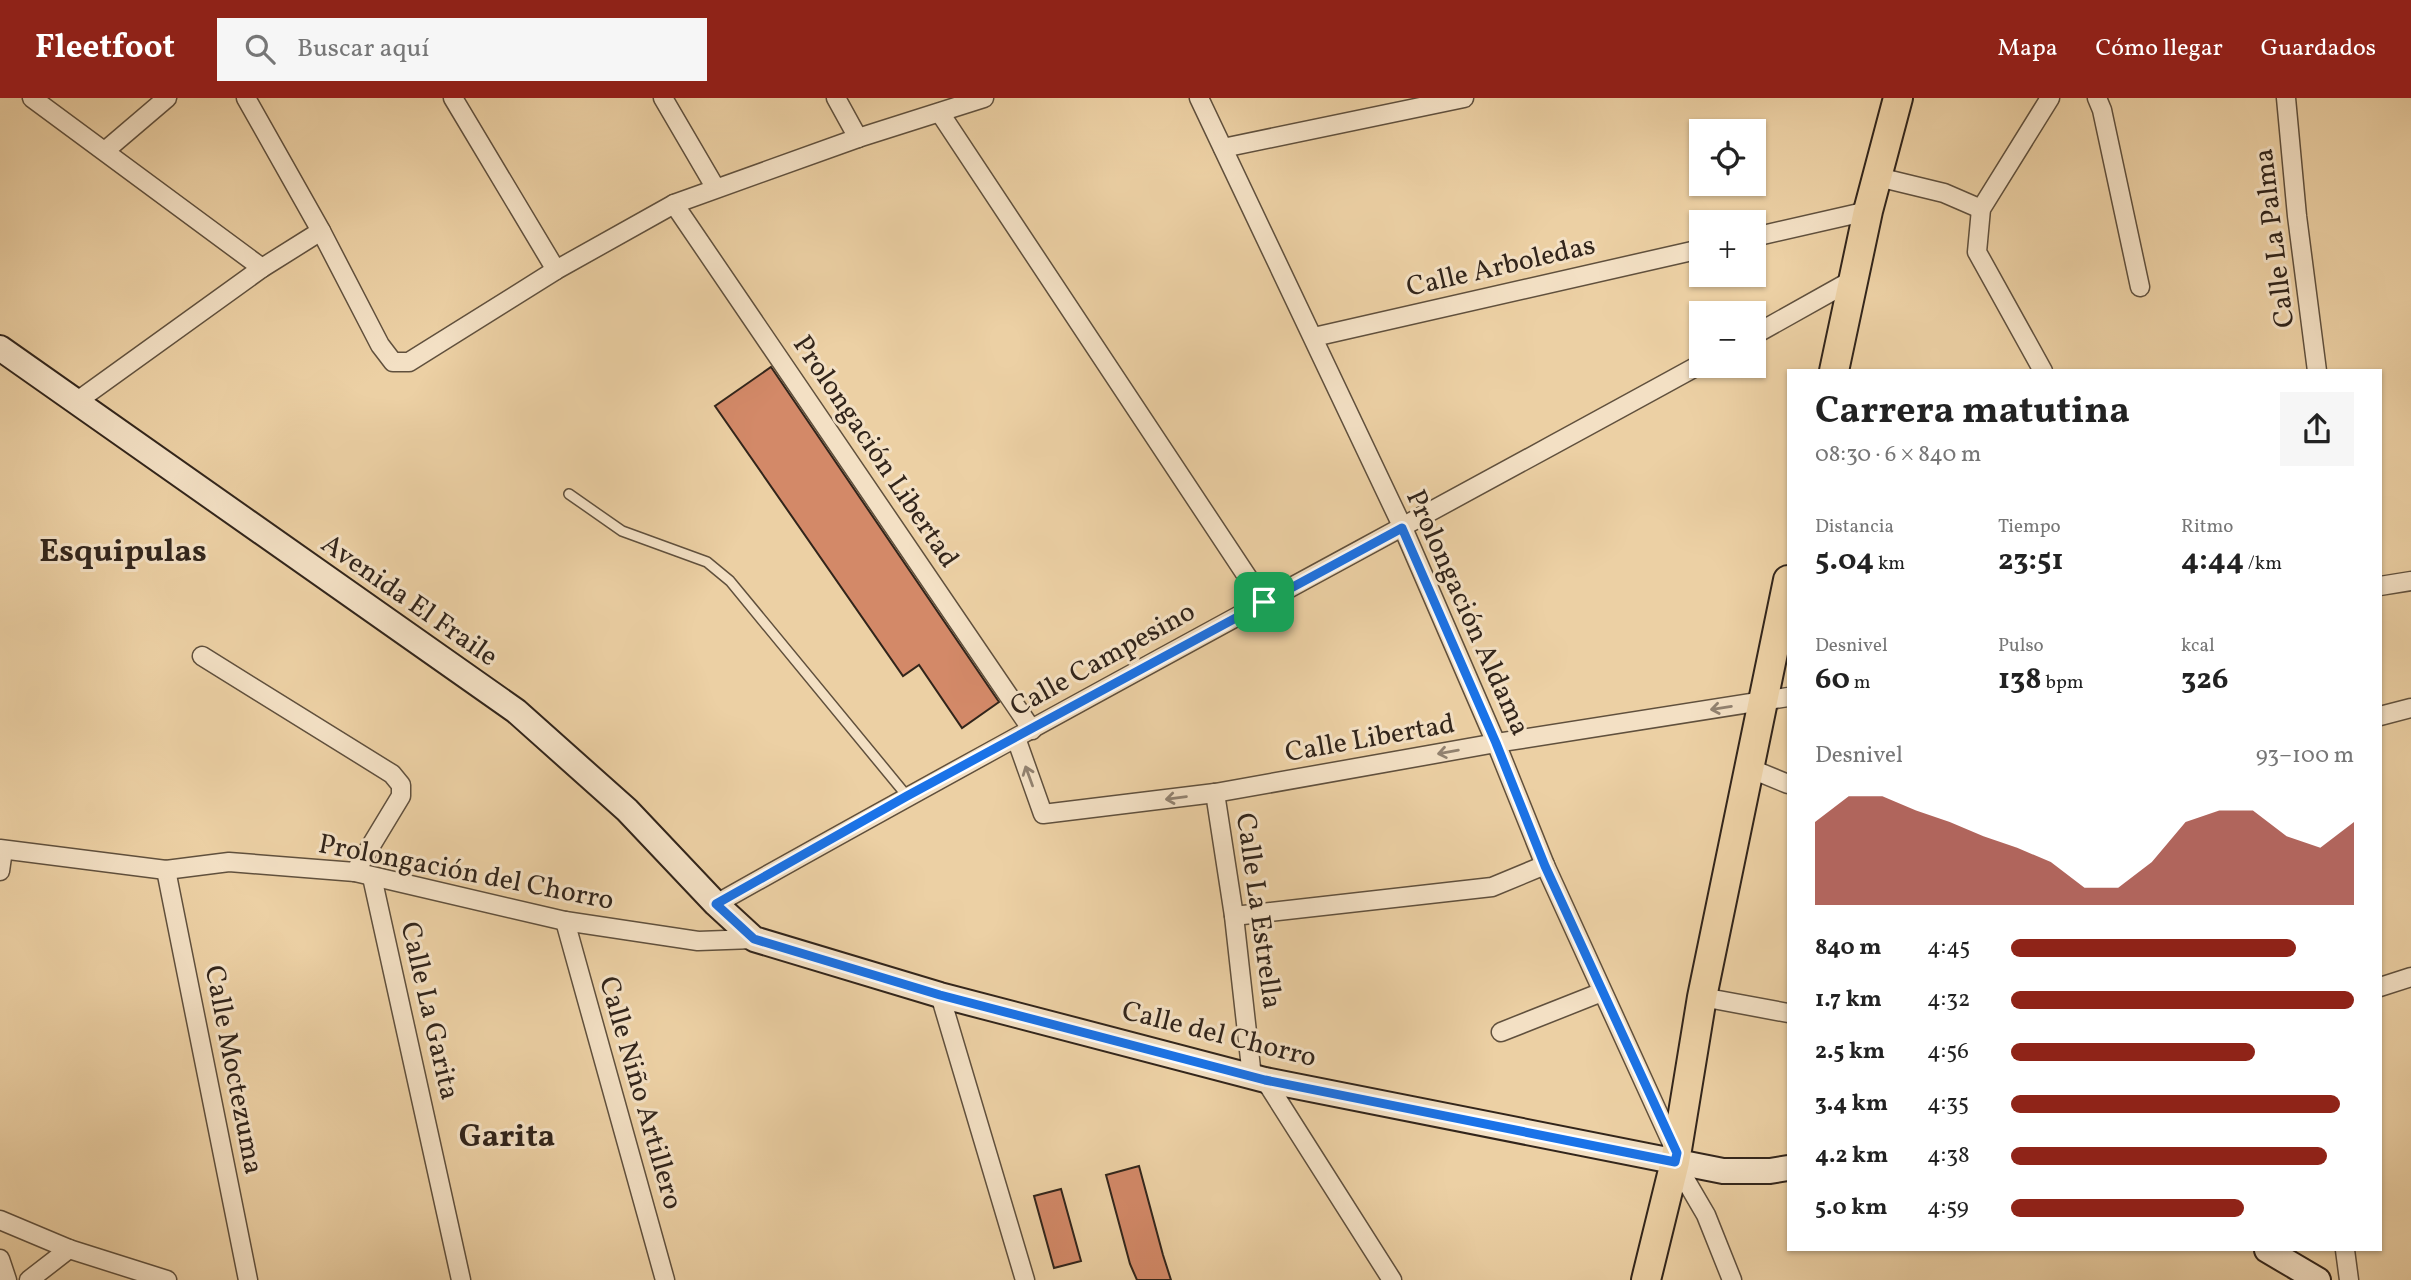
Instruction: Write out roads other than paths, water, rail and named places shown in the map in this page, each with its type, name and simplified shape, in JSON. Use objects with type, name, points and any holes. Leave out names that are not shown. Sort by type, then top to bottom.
[{"type":"main road","points":[[1834,369],[1868,211],[1898,98]]},
{"type":"main road","points":[[1646,1280],[1676,1158],[1702,997],[1749,768],[1775,699],[1787,589]]},
{"type":"street","points":[[32,98],[106,150],[262,268]]},
{"type":"street","points":[[106,150],[167,98]]},
{"type":"street","points":[[246,98],[380,345],[393,362],[410,362],[555,270],[674,204],[715,187],[858,138],[984,98]]},
{"type":"street","points":[[453,98],[555,270]]},
{"type":"street","points":[[663,98],[715,187]]},
{"type":"street","points":[[836,98],[858,138]]},
{"type":"street","name":"Prolongación Aldama","points":[[1199,98],[1402,528],[1496,743],[1545,866],[1676,1158],[1706,1215],[1732,1280]]},
{"type":"street","points":[[1223,148],[1464,98]]},
{"type":"street","points":[[2042,369],[1977,251],[1981,209],[2049,98]]},
{"type":"street","points":[[2097,98],[2102,110],[2140,288]]},
{"type":"street","name":"Calle La Palma","points":[[2286,98],[2297,216],[2317,369]]},
{"type":"street","points":[[940,113],[1264,602]]},
{"type":"street","points":[[1878,177],[1944,193],[1981,209]]},
{"type":"street","name":"Prolongación Libertad","points":[[674,204],[1024,734],[1043,814]]},
{"type":"street","points":[[1766,234],[1868,211]]},
{"type":"street","points":[[76,402],[262,268],[321,232]]},
{"type":"street","name":"Calle Arboledas","points":[[1314,337],[1689,251]]},
{"type":"street","points":[[1766,328],[1854,279]]},
{"type":"street","name":"Avenida El Fraile","points":[[0,348],[516,711],[627,810],[716,904],[754,939]]},
{"type":"street","name":"Calle Campesino","points":[[716,904],[907,796],[1689,371]]},
{"type":"street","points":[[2382,586],[2411,581]]},
{"type":"street","points":[[202,656],[392,775],[401,785],[401,796],[363,875]]},
{"type":"street","name":"Calle Libertad","points":[[1043,814],[1215,793],[1496,743],[1775,699]]},
{"type":"street","points":[[2382,715],[2411,708]]},
{"type":"street","points":[[1749,768],[1787,784]]},
{"type":"street","name":"Calle La Estrella","points":[[1215,793],[1258,1078],[1392,1280]]},
{"type":"street","points":[[0,871],[2,850]]},
{"type":"street","name":"Prolongación del Chorro","points":[[2,850],[166,870],[229,862],[363,875],[565,921],[698,941],[754,939]]},
{"type":"street","points":[[1234,916],[1492,887],[1545,866]]},
{"type":"street","name":"Calle Moctezuma","points":[[166,870],[248,1280]]},
{"type":"street","name":"Calle La Garita","points":[[363,875],[461,1280]]},
{"type":"street","name":"Calle Niño Artillero","points":[[565,921],[665,1280]]},
{"type":"street","name":"Calle del Chorro","points":[[754,939],[940,995],[1258,1078],[1676,1158],[1723,1171],[1787,1168]]},
{"type":"street","points":[[2382,986],[2411,977]]},
{"type":"street","points":[[1501,1032],[1602,992]]},
{"type":"street","points":[[940,995],[1025,1280]]},
{"type":"street","points":[[1702,997],[1787,1013]]},
{"type":"street","points":[[0,1220],[69,1249],[167,1280]]},
{"type":"street","points":[[29,1280],[69,1249]]},
{"type":"street","points":[[2269,1251],[2318,1280]]},
{"type":"street","points":[[2344,1251],[2349,1280]]},
{"type":"street","points":[[0,1259],[7,1280]]},
{"type":"lane","points":[[569,494],[622,531],[707,562],[730,581],[907,796]]},
{"type":"district","name":"Esquipulas","points":[[123,553]]},
{"type":"district","name":"Garita","points":[[507,1138]]}]
